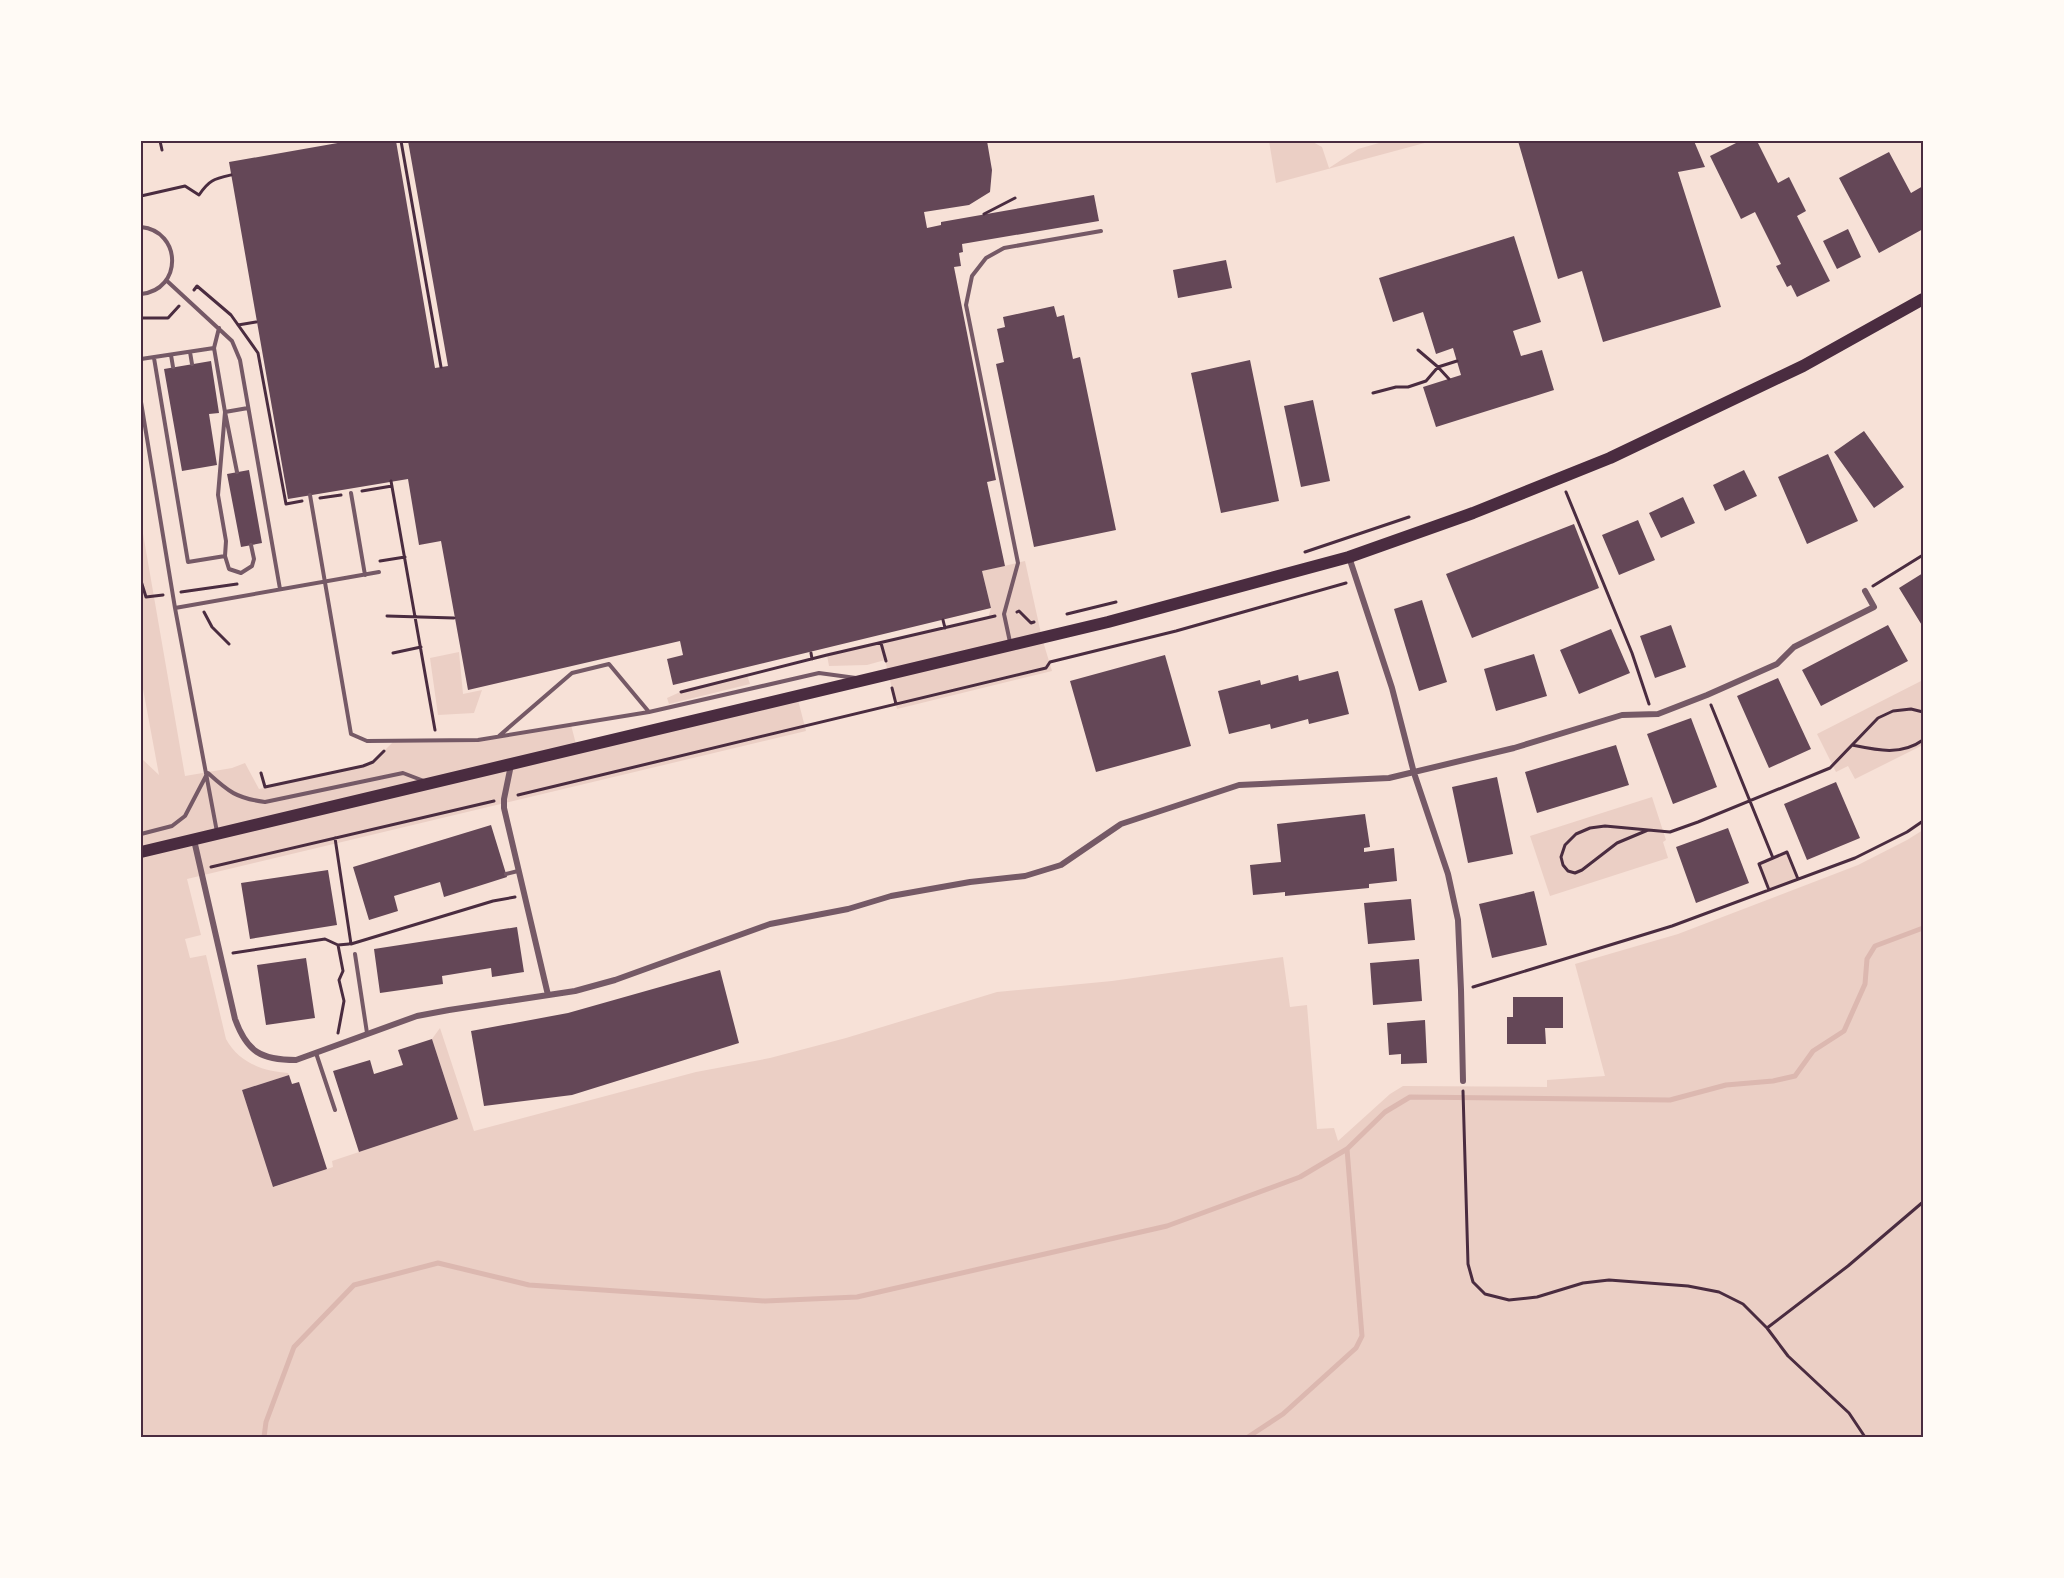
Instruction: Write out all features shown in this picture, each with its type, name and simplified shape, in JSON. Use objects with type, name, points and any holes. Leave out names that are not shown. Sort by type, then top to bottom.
[{"type":"main road","points":[[141,852],[1011,646],[1349,557],[1473,513],[1610,458],[1803,366],[1923,299]]},
{"type":"street","points":[[1349,557],[1392,688],[1414,773],[1448,874],[1458,920],[1463,1081]]},
{"type":"street","points":[[194,840],[242,1038],[257,1052],[276,1060],[296,1060],[417,1016],[575,991],[615,980],[770,924],[848,909],[891,896],[970,882],[1025,876],[1061,864],[1121,824],[1239,785],[1364,780],[1414,773],[1514,748],[1622,715],[1658,714],[1777,664],[1794,647],[1874,607],[1865,591]]},
{"type":"street","points":[[511,764],[504,799],[518,872],[548,995]]},
{"type":"lane","points":[[141,227],[155,231],[163,237],[170,247],[173,258],[166,280],[158,288],[141,294]]},
{"type":"lane","points":[[1011,646],[1004,614],[1018,563],[966,305],[972,276],[986,258],[1004,248],[1101,231]]},
{"type":"lane","points":[[166,280],[232,341],[240,360],[280,589]]},
{"type":"lane","points":[[219,328],[214,348],[237,472]]},
{"type":"lane","points":[[141,359],[214,348]]},
{"type":"lane","points":[[190,352],[192,364]]},
{"type":"lane","points":[[171,355],[173,367]]},
{"type":"lane","points":[[154,358],[188,562],[225,556]]},
{"type":"lane","points":[[141,402],[142,424],[218,834]]},
{"type":"lane","points":[[225,412],[248,408]]},
{"type":"lane","points":[[225,412],[218,495],[226,542],[225,556],[229,569],[241,573],[252,566],[254,559],[251,545]]},
{"type":"lane","points":[[351,493],[365,574]]},
{"type":"lane","points":[[310,497],[351,734],[367,741],[478,740],[649,712],[819,673],[869,679]]},
{"type":"lane","points":[[175,608],[379,572]]},
{"type":"lane","points":[[498,737],[572,673],[609,664],[649,712]]},
{"type":"lane","points":[[207,773],[232,794],[247,800],[265,802],[403,773],[430,784]]},
{"type":"lane","points":[[141,834],[172,826],[184,816],[207,773]]},
{"type":"lane","points":[[507,874],[518,872]]},
{"type":"lane","points":[[355,954],[367,1034]]},
{"type":"lane","points":[[316,1053],[335,1110]]},
{"type":"path","points":[[160,141],[162,150]]},
{"type":"path","points":[[401,141],[441,367]]},
{"type":"path","points":[[141,196],[185,186],[199,195],[214,179],[231,175]]},
{"type":"path","points":[[984,214],[1015,198]]},
{"type":"path","points":[[141,318],[168,318],[197,286],[231,315],[258,353],[286,504],[310,497],[351,493],[392,483],[436,732]]},
{"type":"path","points":[[238,325],[256,322]]},
{"type":"path","points":[[1418,350],[1449,379]]},
{"type":"path","points":[[1373,393],[1395,387],[1408,387],[1426,381],[1438,367],[1457,361]]},
{"type":"path","points":[[1560,478],[1632,653],[1652,714]]},
{"type":"path","points":[[1303,552],[1409,517]]},
{"type":"path","points":[[1865,591],[1923,555]]},
{"type":"path","points":[[200,870],[1046,669],[1050,662],[1176,631],[1356,580]]},
{"type":"path","points":[[141,581],[146,597]]},
{"type":"path","points":[[200,589],[206,616],[212,627],[229,644]]},
{"type":"path","points":[[1064,615],[1119,602]]},
{"type":"path","points":[[675,695],[689,688],[1004,614],[1019,611],[1031,623],[1042,621]]},
{"type":"path","points":[[387,616],[454,618]]},
{"type":"path","points":[[943,620],[945,628]]},
{"type":"path","points":[[393,652],[421,647]]},
{"type":"path","points":[[811,652],[812,659]]},
{"type":"path","points":[[892,688],[896,704]]},
{"type":"path","points":[[1707,695],[1773,858]]},
{"type":"path","points":[[1648,830],[1617,843],[1575,873],[1568,871],[1563,865],[1561,857],[1565,845],[1576,834],[1590,828],[1605,826],[1670,832],[1830,768],[1878,718],[1893,711],[1923,712]]},
{"type":"path","points":[[1852,745],[1884,752],[1903,750],[1923,740]]},
{"type":"path","points":[[1461,990],[1672,926],[1855,858],[1907,832],[1923,820]]},
{"type":"path","points":[[335,838],[351,944]]},
{"type":"path","points":[[1769,890],[1759,864],[1788,852],[1798,879]]},
{"type":"path","points":[[221,955],[325,939],[338,945],[351,944],[508,898]]},
{"type":"path","points":[[335,1046],[344,1001],[339,980],[343,971],[338,945]]},
{"type":"path","points":[[1463,1081],[1468,1264],[1473,1282],[1485,1294],[1509,1300],[1537,1297],[1583,1283],[1609,1280],[1688,1286],[1719,1292],[1743,1304],[1788,1356],[1849,1413],[1865,1437]]},
{"type":"path","points":[[1767,1329],[1848,1266],[1923,1202]]},
{"type":"shaded area","points":[[1269,141],[1311,141],[1322,147],[1329,168],[1358,149],[1386,141],[1432,141],[1276,183]]},
{"type":"shaded area","points":[[141,522],[185,776],[232,768],[245,763],[259,789],[363,766],[373,762],[394,741],[478,740],[571,725],[577,748],[797,696],[806,731],[187,879],[201,935],[185,939],[190,958],[206,955],[226,1039],[238,1054],[252,1064],[289,1075],[242,1090],[274,1187],[333,1167],[332,1161],[458,1119],[432,1039],[440,1028],[474,1131],[696,1072],[770,1058],[846,1038],[997,992],[1112,981],[1283,957],[1290,1007],[1307,1005],[1317,1129],[1334,1128],[1338,1141],[1390,1094],[1403,1086],[1547,1087],[1547,1080],[1605,1076],[1575,964],[1678,934],[1858,865],[1923,830],[1923,1437],[141,1437],[141,758],[159,775],[141,678]]},
{"type":"shaded area","points":[[1025,561],[1042,638],[1052,671],[897,709],[885,660],[867,665],[829,666],[827,655],[988,618],[991,608],[982,571]]},
{"type":"shaded area","points":[[459,652],[463,694],[482,690],[474,713],[438,715],[430,658]]},
{"type":"shaded area","points":[[747,675],[750,684],[669,704],[667,698],[689,688]]},
{"type":"shaded area","points":[[1923,680],[1923,745],[1855,779],[1848,766],[1836,772],[1817,734]]},
{"type":"shaded area","points":[[1652,797],[1666,840],[1663,842],[1668,858],[1550,896],[1530,836]]},
{"type":"shaded area","points":[[1787,852],[1798,879],[1769,890],[1759,864]]},
{"type":"building","points":[[349,141],[396,141],[435,368],[448,366],[408,141],[987,141],[992,170],[990,192],[969,205],[924,212],[927,228],[941,225],[941,222],[1094,195],[1099,221],[962,244],[963,252],[959,253],[961,266],[954,267],[996,480],[987,482],[1005,566],[982,571],[991,608],[673,685],[667,659],[683,655],[680,641],[468,690],[441,541],[419,545],[408,479],[288,499],[229,162]]},
{"type":"building","points":[[1518,141],[1694,141],[1705,167],[1678,172],[1721,307],[1603,342],[1582,271],[1558,279]]},
{"type":"building","points":[[1740,141],[1757,141],[1778,183],[1789,177],[1806,211],[1797,216],[1830,281],[1797,297],[1791,285],[1787,287],[1776,266],[1781,264],[1755,212],[1741,219],[1710,156]]},
{"type":"building","points":[[1889,152],[1911,193],[1923,186],[1923,229],[1879,253],[1839,178]]},
{"type":"building","points":[[1848,229],[1861,257],[1837,269],[1823,241]]},
{"type":"building","points":[[1514,236],[1541,322],[1513,331],[1521,356],[1542,350],[1554,390],[1436,427],[1423,387],[1461,375],[1453,348],[1436,354],[1423,312],[1393,322],[1379,278]]},
{"type":"building","points":[[1226,260],[1232,288],[1178,298],[1173,270]]},
{"type":"building","points":[[1054,306],[1057,317],[1064,315],[1073,359],[1080,357],[1116,530],[1034,547],[996,364],[1004,362],[997,329],[1005,327],[1003,317]]},
{"type":"building","points":[[1250,360],[1279,501],[1221,513],[1191,373]]},
{"type":"building","points":[[211,361],[219,413],[209,414],[217,465],[182,471],[164,369]]},
{"type":"building","points":[[1313,400],[1330,481],[1301,487],[1284,406]]},
{"type":"building","points":[[1864,431],[1904,487],[1874,508],[1834,452]]},
{"type":"building","points":[[1828,454],[1858,521],[1807,544],[1778,477]]},
{"type":"building","points":[[249,470],[262,543],[241,547],[227,474]]},
{"type":"building","points":[[1744,470],[1757,496],[1725,511],[1713,485]]},
{"type":"building","points":[[1683,497],[1695,523],[1661,538],[1649,513]]},
{"type":"building","points":[[1638,520],[1655,560],[1619,575],[1602,535]]},
{"type":"building","points":[[1574,524],[1599,588],[1472,638],[1446,574]]},
{"type":"building","points":[[1923,573],[1923,627],[1899,588]]},
{"type":"building","points":[[1422,600],[1447,682],[1419,691],[1394,609]]},
{"type":"building","points":[[1671,625],[1686,667],[1655,678],[1640,636]]},
{"type":"building","points":[[1888,625],[1908,661],[1821,706],[1802,670]]},
{"type":"building","points":[[1611,629],[1630,673],[1579,694],[1560,650]]},
{"type":"building","points":[[1534,654],[1547,696],[1496,711],[1484,669]]},
{"type":"building","points":[[1165,655],[1191,746],[1096,772],[1070,681]]},
{"type":"building","points":[[1338,671],[1349,714],[1309,724],[1308,719],[1271,729],[1270,724],[1229,734],[1218,691],[1260,680],[1261,685],[1298,675],[1299,681]]},
{"type":"building","points":[[1778,678],[1811,749],[1769,768],[1737,696]]},
{"type":"building","points":[[1691,718],[1717,787],[1673,804],[1647,734]]},
{"type":"building","points":[[1616,745],[1629,785],[1537,813],[1525,772]]},
{"type":"building","points":[[1497,777],[1513,854],[1468,863],[1452,787]]},
{"type":"building","points":[[1836,782],[1860,838],[1807,860],[1784,804]]},
{"type":"building","points":[[1365,814],[1370,847],[1364,848],[1364,852],[1394,848],[1397,881],[1369,884],[1369,888],[1285,896],[1285,892],[1253,895],[1250,865],[1281,862],[1277,824]]},
{"type":"building","points":[[491,825],[507,877],[444,897],[440,882],[394,896],[398,911],[369,920],[353,867]]},
{"type":"building","points":[[1728,828],[1749,883],[1696,903],[1676,847]]},
{"type":"building","points":[[328,870],[337,925],[250,939],[241,883]]},
{"type":"building","points":[[1534,891],[1547,945],[1492,958],[1479,904]]},
{"type":"building","points":[[1411,899],[1415,940],[1368,944],[1364,903]]},
{"type":"building","points":[[517,927],[524,972],[492,977],[491,968],[442,976],[443,984],[380,993],[374,949]]},
{"type":"building","points":[[306,958],[315,1018],[266,1025],[257,965]]},
{"type":"building","points":[[1419,959],[1422,1001],[1373,1005],[1370,963]]},
{"type":"building","points":[[720,970],[739,1043],[572,1095],[484,1106],[471,1031],[568,1013]]},
{"type":"building","points":[[1513,997],[1563,997],[1563,1028],[1545,1028],[1546,1044],[1507,1044],[1507,1017],[1513,1017]]},
{"type":"building","points":[[1425,1020],[1427,1063],[1401,1064],[1401,1054],[1389,1055],[1387,1023]]},
{"type":"building","points":[[432,1039],[458,1119],[359,1152],[333,1071],[370,1060],[374,1074],[403,1065],[398,1050]]},
{"type":"building","points":[[289,1075],[292,1084],[299,1082],[327,1169],[273,1187],[242,1090]]},
{"type":"waterway","points":[[264,1437],[266,1422],[294,1347],[354,1285],[438,1263],[529,1285],[765,1301],[857,1297],[1167,1226],[1300,1177],[1347,1149],[1385,1112],[1410,1097],[1670,1100],[1726,1085],[1773,1081],[1795,1076],[1813,1051],[1844,1031],[1865,984],[1867,959],[1875,946],[1923,928]]},
{"type":"waterway","points":[[1248,1437],[1283,1414],[1356,1348],[1362,1336],[1347,1149]]}]
